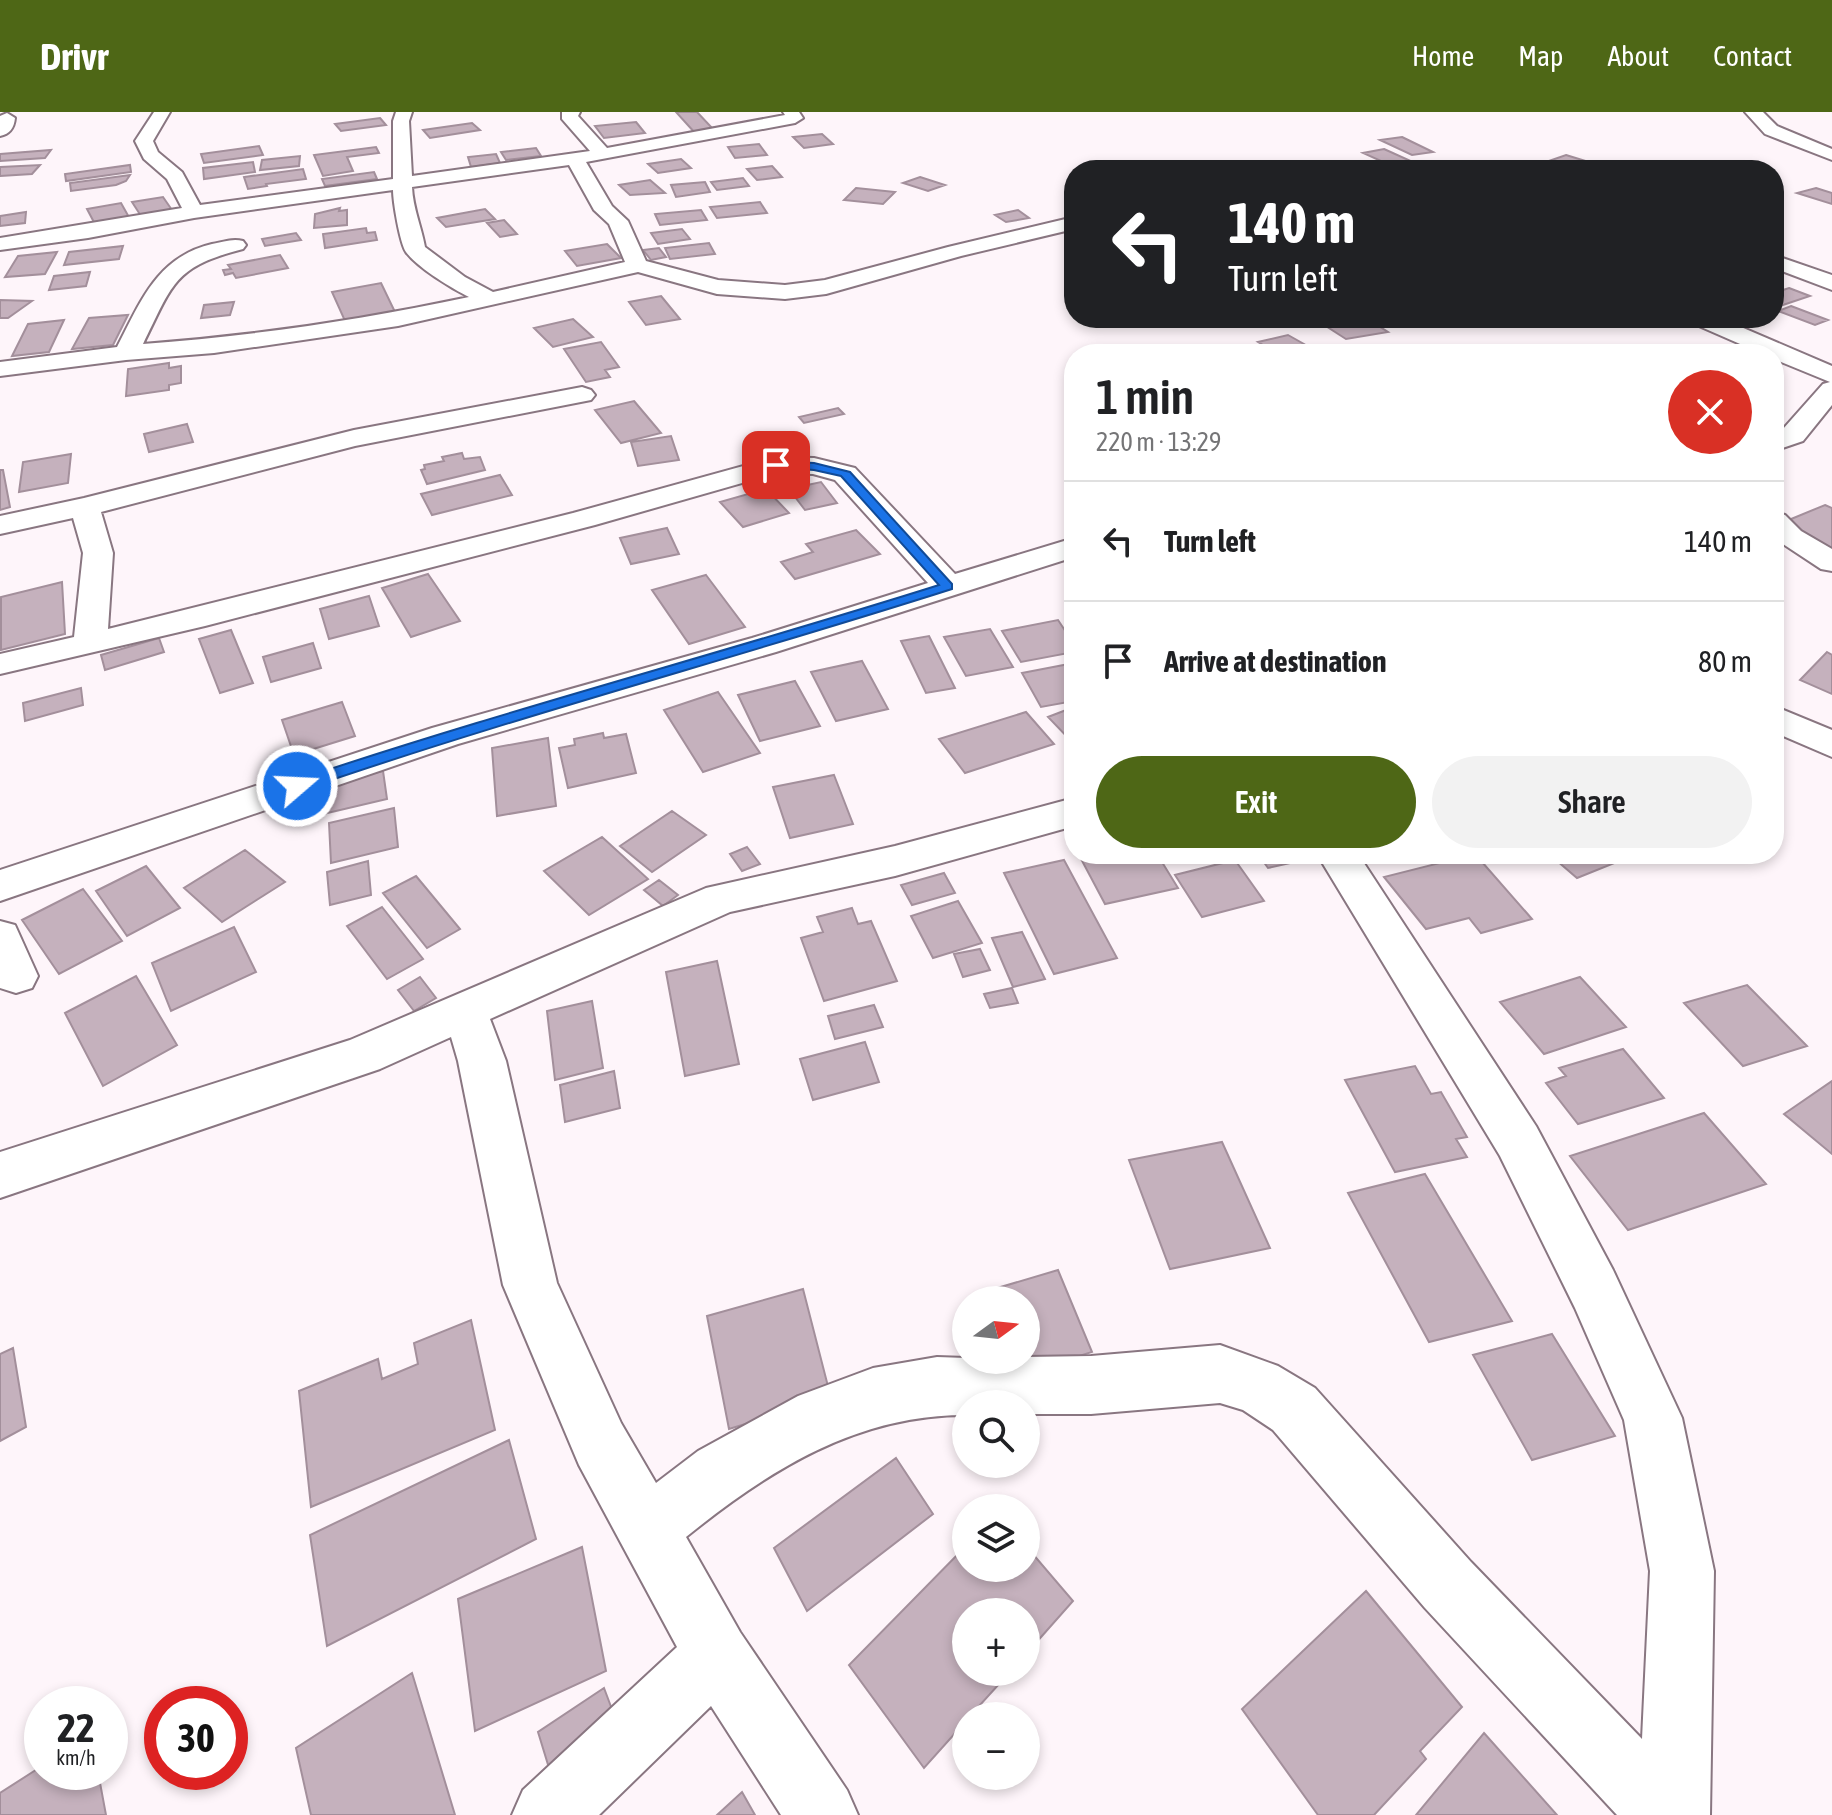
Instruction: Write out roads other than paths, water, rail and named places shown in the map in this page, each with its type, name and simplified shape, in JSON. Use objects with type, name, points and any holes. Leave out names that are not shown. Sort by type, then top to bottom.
[{"type":"street","points":[[162,112],[144,141],[150,155],[175,176],[194,212]]},
{"type":"street","points":[[404,112],[401,121],[403,211],[410,223],[415,249],[457,282],[490,299]]},
{"type":"street","points":[[572,112],[568,115],[603,154]]},
{"type":"street","points":[[0,244],[88,232],[194,212],[575,159],[795,118],[791,112]]},
{"type":"street","points":[[1753,112],[1771,130]]},
{"type":"street","points":[[1730,117],[1832,155]]},
{"type":"street","points":[[575,159],[604,210],[618,221],[637,265]]},
{"type":"street","points":[[0,369],[126,353],[214,346],[456,309],[637,265],[717,287],[785,292],[826,287],[955,251],[1064,225]]},
{"type":"street","points":[[126,353],[158,288],[169,273],[187,258],[213,248],[236,245]]},
{"type":"street","points":[[1784,265],[1832,283]]},
{"type":"street","points":[[1718,328],[1748,344]]},
{"type":"street","points":[[1784,364],[1829,388]]},
{"type":"street","points":[[1784,412],[1829,388]]},
{"type":"street","points":[[1784,439],[1793,435],[1829,388]]},
{"type":"street","points":[[0,525],[85,507],[354,438],[582,395]]},
{"type":"street","points":[[0,664],[584,519],[776,465],[814,466],[845,474],[948,586]]},
{"type":"street","points":[[85,507],[98,553],[90,643]]},
{"type":"street","points":[[1784,531],[1832,562]]},
{"type":"street","points":[[0,886],[445,736],[764,645],[1064,550]]},
{"type":"street","points":[[1784,723],[1832,745]]},
{"type":"street","points":[[0,1175],[363,1055],[721,899],[895,861],[1064,815]]},
{"type":"street","points":[[1343,864],[1518,1141],[1594,1289],[1653,1418],[1682,1571],[1674,1815]]},
{"type":"street","points":[[464,1009],[482,1061],[530,1285],[600,1444],[717,1655],[822,1815]]},
{"type":"street","points":[[646,1530],[719,1472],[819,1417],[873,1397],[937,1386],[1091,1385],[1220,1374],[1258,1386],[1294,1409],[1448,1585],[1666,1815]]},
{"type":"street","points":[[548,1815],[717,1655]]}]
